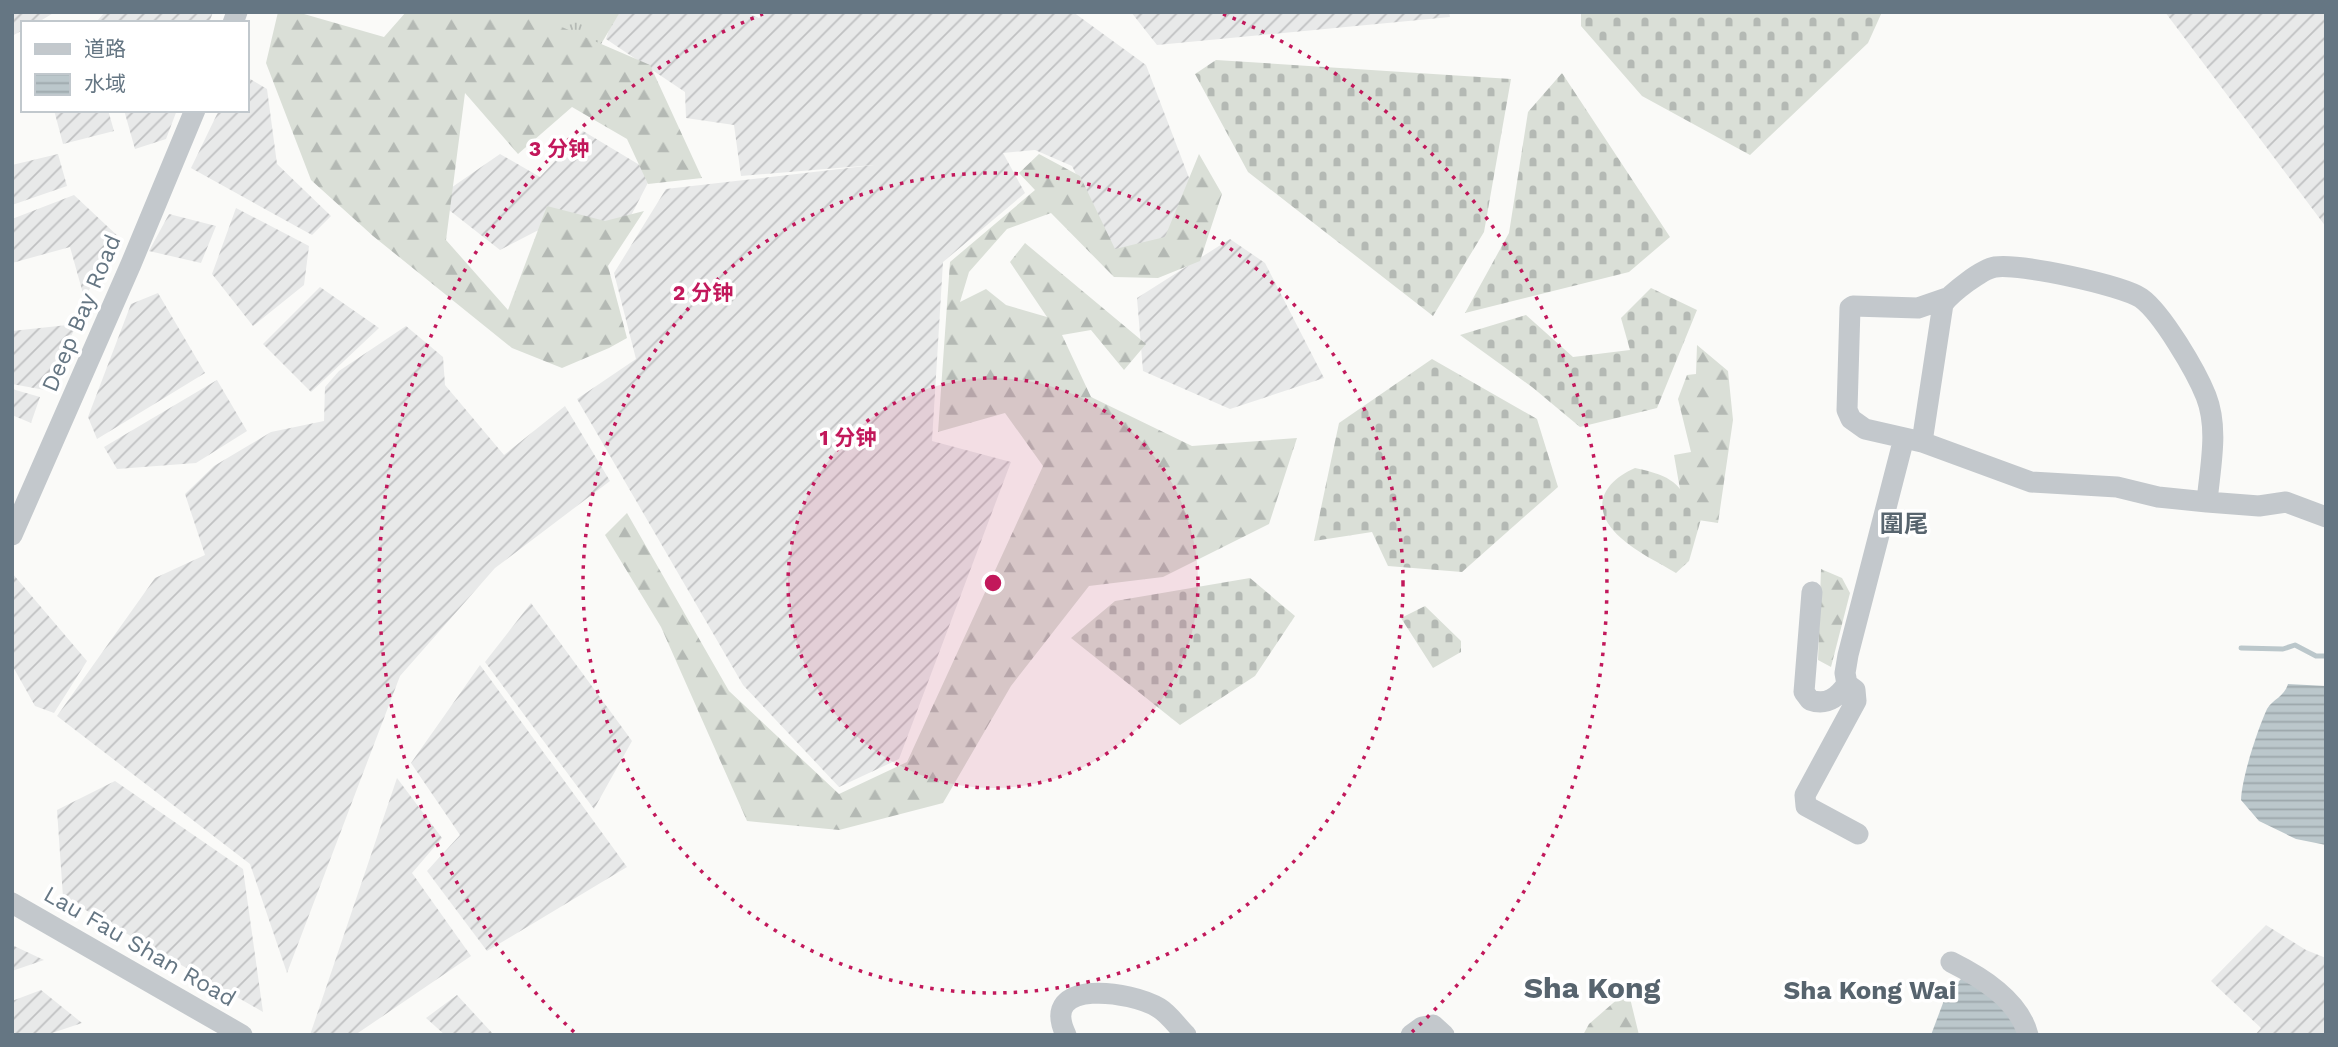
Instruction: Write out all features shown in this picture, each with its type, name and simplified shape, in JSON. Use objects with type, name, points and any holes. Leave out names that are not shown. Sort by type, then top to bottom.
[{"type":"street","name":"Deep Bay Road","points":[[12,535],[131,264],[194,112]]},
{"type":"street","points":[[2207,502],[2213,428],[2205,394],[2176,342],[2141,298],[2040,269],[2003,267],[1989,268],[1947,298],[1918,308],[1850,308],[1847,410],[1851,419],[1865,429],[1913,440],[2031,482],[2117,486],[2158,498],[2207,502],[2259,506],[2286,502],[2326,517]]},
{"type":"street","points":[[1858,834],[1806,806],[1805,795],[1856,701],[1855,690],[1847,684],[1845,673],[1848,655],[1913,440],[1941,312],[1947,298]]},
{"type":"street","points":[[1812,592],[1804,692],[1810,700],[1825,702],[1840,694],[1847,684]]},
{"type":"street","name":"Lau Fau Shan Road","points":[[12,903],[242,1035]]},
{"type":"street","points":[[1951,962],[1974,974],[2005,998],[2025,1023],[2028,1035]]},
{"type":"street","points":[[1066,1035],[1061,1017],[1064,1008],[1076,996],[1096,992],[1139,999],[1160,1008],[1186,1035]]},
{"type":"street","points":[[1411,1035],[1422,1027],[1433,1025],[1444,1035]]},
{"type":"shaded area","points":[[12,12],[55,12],[40,21],[21,21],[21,31],[12,36]]},
{"type":"shaded area","points":[[105,12],[213,12],[210,21],[98,20]]},
{"type":"shaded area","points":[[617,12],[745,12],[759,18],[766,12],[1073,12],[1146,65],[1207,225],[1120,264],[1072,166],[1035,150],[1003,153],[1025,193],[943,262],[932,441],[1011,462],[899,759],[839,787],[743,685],[577,399],[636,359],[614,273],[666,189],[874,165],[741,176],[734,125],[686,118],[685,92],[606,39]]},
{"type":"shaded area","points":[[1131,12],[1449,12],[1450,17],[1157,45]]},
{"type":"shaded area","points":[[2165,12],[2326,12],[2326,227]]},
{"type":"shaded area","points":[[248,78],[267,89],[277,164],[331,216],[312,235],[191,168],[218,112],[248,112]]},
{"type":"shaded area","points":[[55,112],[109,112],[114,131],[63,144]]},
{"type":"shaded area","points":[[125,112],[176,112],[166,139],[135,149]]},
{"type":"shaded area","points":[[583,131],[653,173],[623,231],[556,221],[500,250],[435,199],[500,154],[540,177]]},
{"type":"shaded area","points":[[58,154],[67,186],[12,205],[12,165]]},
{"type":"shaded area","points":[[74,195],[123,241],[84,297],[70,247],[12,263],[12,219]]},
{"type":"shaded area","points":[[236,208],[309,246],[304,285],[253,326],[212,274]]},
{"type":"shaded area","points":[[169,214],[216,226],[201,263],[149,251]]},
{"type":"shaded area","points":[[1230,239],[1265,263],[1324,378],[1230,409],[1143,371],[1137,298]]},
{"type":"shaded area","points":[[320,287],[379,328],[311,392],[263,344]]},
{"type":"shaded area","points":[[158,293],[205,373],[97,439],[88,417],[131,304]]},
{"type":"shaded area","points":[[77,324],[45,390],[12,384],[12,331]]},
{"type":"shaded area","points":[[406,326],[443,357],[445,385],[504,455],[565,406],[610,481],[495,568],[400,676],[287,973],[250,864],[57,716],[155,578],[205,555],[185,494],[214,466],[271,432],[324,421],[325,387],[339,371]]},
{"type":"shaded area","points":[[217,380],[247,431],[196,463],[117,469],[104,447]]},
{"type":"shaded area","points":[[12,389],[40,397],[31,423],[12,415]]},
{"type":"shaded area","points":[[12,573],[87,661],[54,713],[35,706],[12,665]]},
{"type":"shaded area","points":[[531,603],[632,741],[594,809],[485,662]]},
{"type":"shaded area","points":[[480,665],[627,867],[487,951],[427,871],[460,835],[411,763]]},
{"type":"shaded area","points":[[397,778],[442,838],[412,873],[471,956],[355,1035],[310,1035]]},
{"type":"shaded area","points":[[115,781],[243,869],[263,1012],[63,897],[57,810]]},
{"type":"shaded area","points":[[2266,925],[2306,950],[2326,958],[2326,1035],[2255,1035],[2261,1028],[2211,981]]},
{"type":"shaded area","points":[[12,945],[44,960],[12,971]]},
{"type":"shaded area","points":[[41,990],[82,1023],[46,1035],[12,1035],[12,1001]]},
{"type":"shaded area","points":[[457,995],[494,1035],[445,1035],[426,1018]]},
{"type":"green space","points":[[278,12],[297,12],[384,37],[406,12],[527,12],[650,65],[702,178],[648,184],[627,139],[572,107],[518,154],[465,93],[446,240],[508,310],[547,206],[605,221],[644,211],[608,266],[627,338],[562,368],[512,348],[373,236],[311,180],[266,63]]},
{"type":"green space","points":[[510,12],[620,12],[594,56]]},
{"type":"green space","points":[[1581,12],[1882,12],[1868,43],[1750,155],[1642,96],[1581,26]]},
{"type":"green space","points":[[1216,60],[1511,79],[1484,232],[1433,316],[1248,172],[1195,74]]},
{"type":"green space","points":[[1562,73],[1670,237],[1629,272],[1465,313],[1509,233],[1528,112]]},
{"type":"green space","points":[[1039,154],[1080,176],[1115,249],[1165,237],[1199,154],[1222,194],[1200,261],[1158,278],[1114,277],[1051,213],[1007,229],[969,272],[960,302],[986,289],[1006,305],[1047,317],[1010,262],[1025,243],[1146,344],[1124,370],[1091,330],[1062,335],[1091,397],[1192,446],[1297,438],[1269,524],[1163,577],[1089,586],[1011,686],[943,803],[839,830],[747,821],[661,627],[605,535],[627,513],[729,691],[839,794],[907,762],[1043,466],[1005,413],[938,432],[950,262],[1035,190],[1019,173]]},
{"type":"green space","points":[[1651,288],[1697,310],[1657,408],[1580,427],[1532,387],[1460,335],[1526,315],[1573,357],[1630,350],[1621,318]]},
{"type":"green space","points":[[1697,345],[1728,371],[1733,420],[1718,523],[1685,518],[1674,455],[1691,452],[1678,399],[1687,375],[1696,374]]},
{"type":"green space","points":[[1432,359],[1537,419],[1558,487],[1462,572],[1388,566],[1372,532],[1314,541],[1339,423]]},
{"type":"green space","points":[[1635,468],[1669,479],[1681,490],[1701,519],[1689,561],[1676,573],[1627,543],[1611,528],[1605,517],[1602,508],[1607,489],[1623,474]]},
{"type":"green space","points":[[1821,569],[1842,578],[1850,593],[1831,667],[1818,660]]},
{"type":"green space","points":[[1250,578],[1295,616],[1255,676],[1180,725],[1071,638],[1115,601]]},
{"type":"green space","points":[[1425,606],[1461,641],[1461,652],[1433,668],[1401,618]]},
{"type":"green space","points":[[1628,990],[1639,1035],[1583,1035],[1589,1024]]},
{"type":"water","points":[[2288,684],[2326,686],[2326,845],[2296,839],[2259,821],[2241,800],[2247,767],[2263,718],[2269,706],[2284,692]]},
{"type":"water","points":[[1962,978],[2000,1001],[2020,1035],[1931,1035],[1946,995]]},
{"type":"waterway","points":[[2241,648],[2283,649],[2295,645],[2316,656],[2326,656]]},
{"type":"district","name":"圍尾","points":[[1904,524]]},
{"type":"district","name":"Sha Kong","points":[[1592,988]]},
{"type":"district","name":"Sha Kong Wai","points":[[1870,990]]}]
